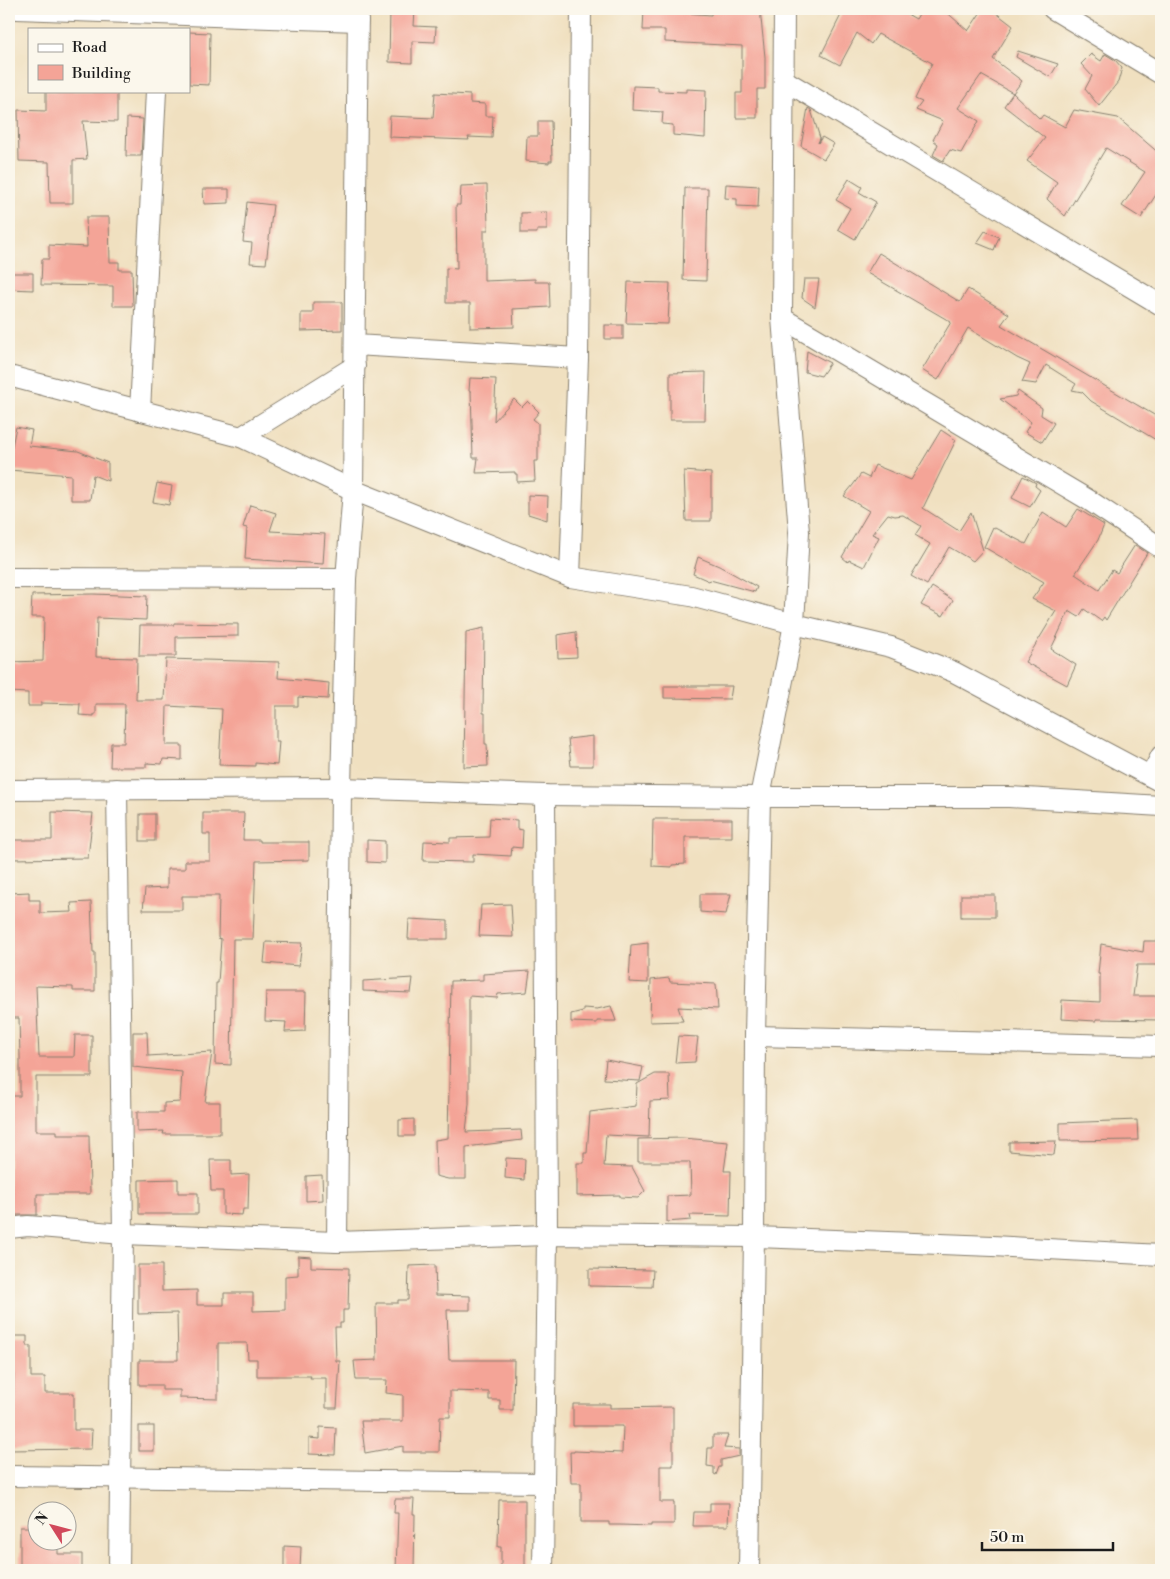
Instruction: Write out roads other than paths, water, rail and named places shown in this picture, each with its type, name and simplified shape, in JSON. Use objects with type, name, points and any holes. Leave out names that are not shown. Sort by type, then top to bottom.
[{"type":"street","points":[[17,9],[159,21],[358,15],[353,490],[346,579],[341,788],[337,1242]]},
{"type":"street","points":[[570,577],[578,358],[581,9]]},
{"type":"street","points":[[749,1570],[755,1036],[760,797],[794,624],[799,532],[782,318],[784,9]]},
{"type":"street","points":[[1053,9],[1161,74]]},
{"type":"street","points":[[784,80],[1161,305]]},
{"type":"street","points":[[140,410],[156,92]]},
{"type":"street","points":[[782,318],[1087,499],[1161,548]]},
{"type":"street","points":[[355,344],[578,358]]},
{"type":"street","points":[[240,437],[354,366]]},
{"type":"street","points":[[9,376],[240,437],[353,490],[570,577],[691,596],[794,624],[891,647],[954,672],[1156,779],[1161,756]]},
{"type":"street","points":[[9,578],[346,579]]},
{"type":"street","points":[[9,790],[341,788],[545,795],[760,797],[1009,796],[1161,806]]},
{"type":"street","points":[[117,789],[123,1234],[119,1570]]},
{"type":"street","points":[[543,1570],[547,1235],[545,795]]},
{"type":"street","points":[[755,1036],[1161,1046]]},
{"type":"street","points":[[9,1228],[28,1226],[123,1234],[337,1242],[547,1235],[754,1237],[1161,1254]]},
{"type":"street","points":[[9,1476],[544,1484]]}]
